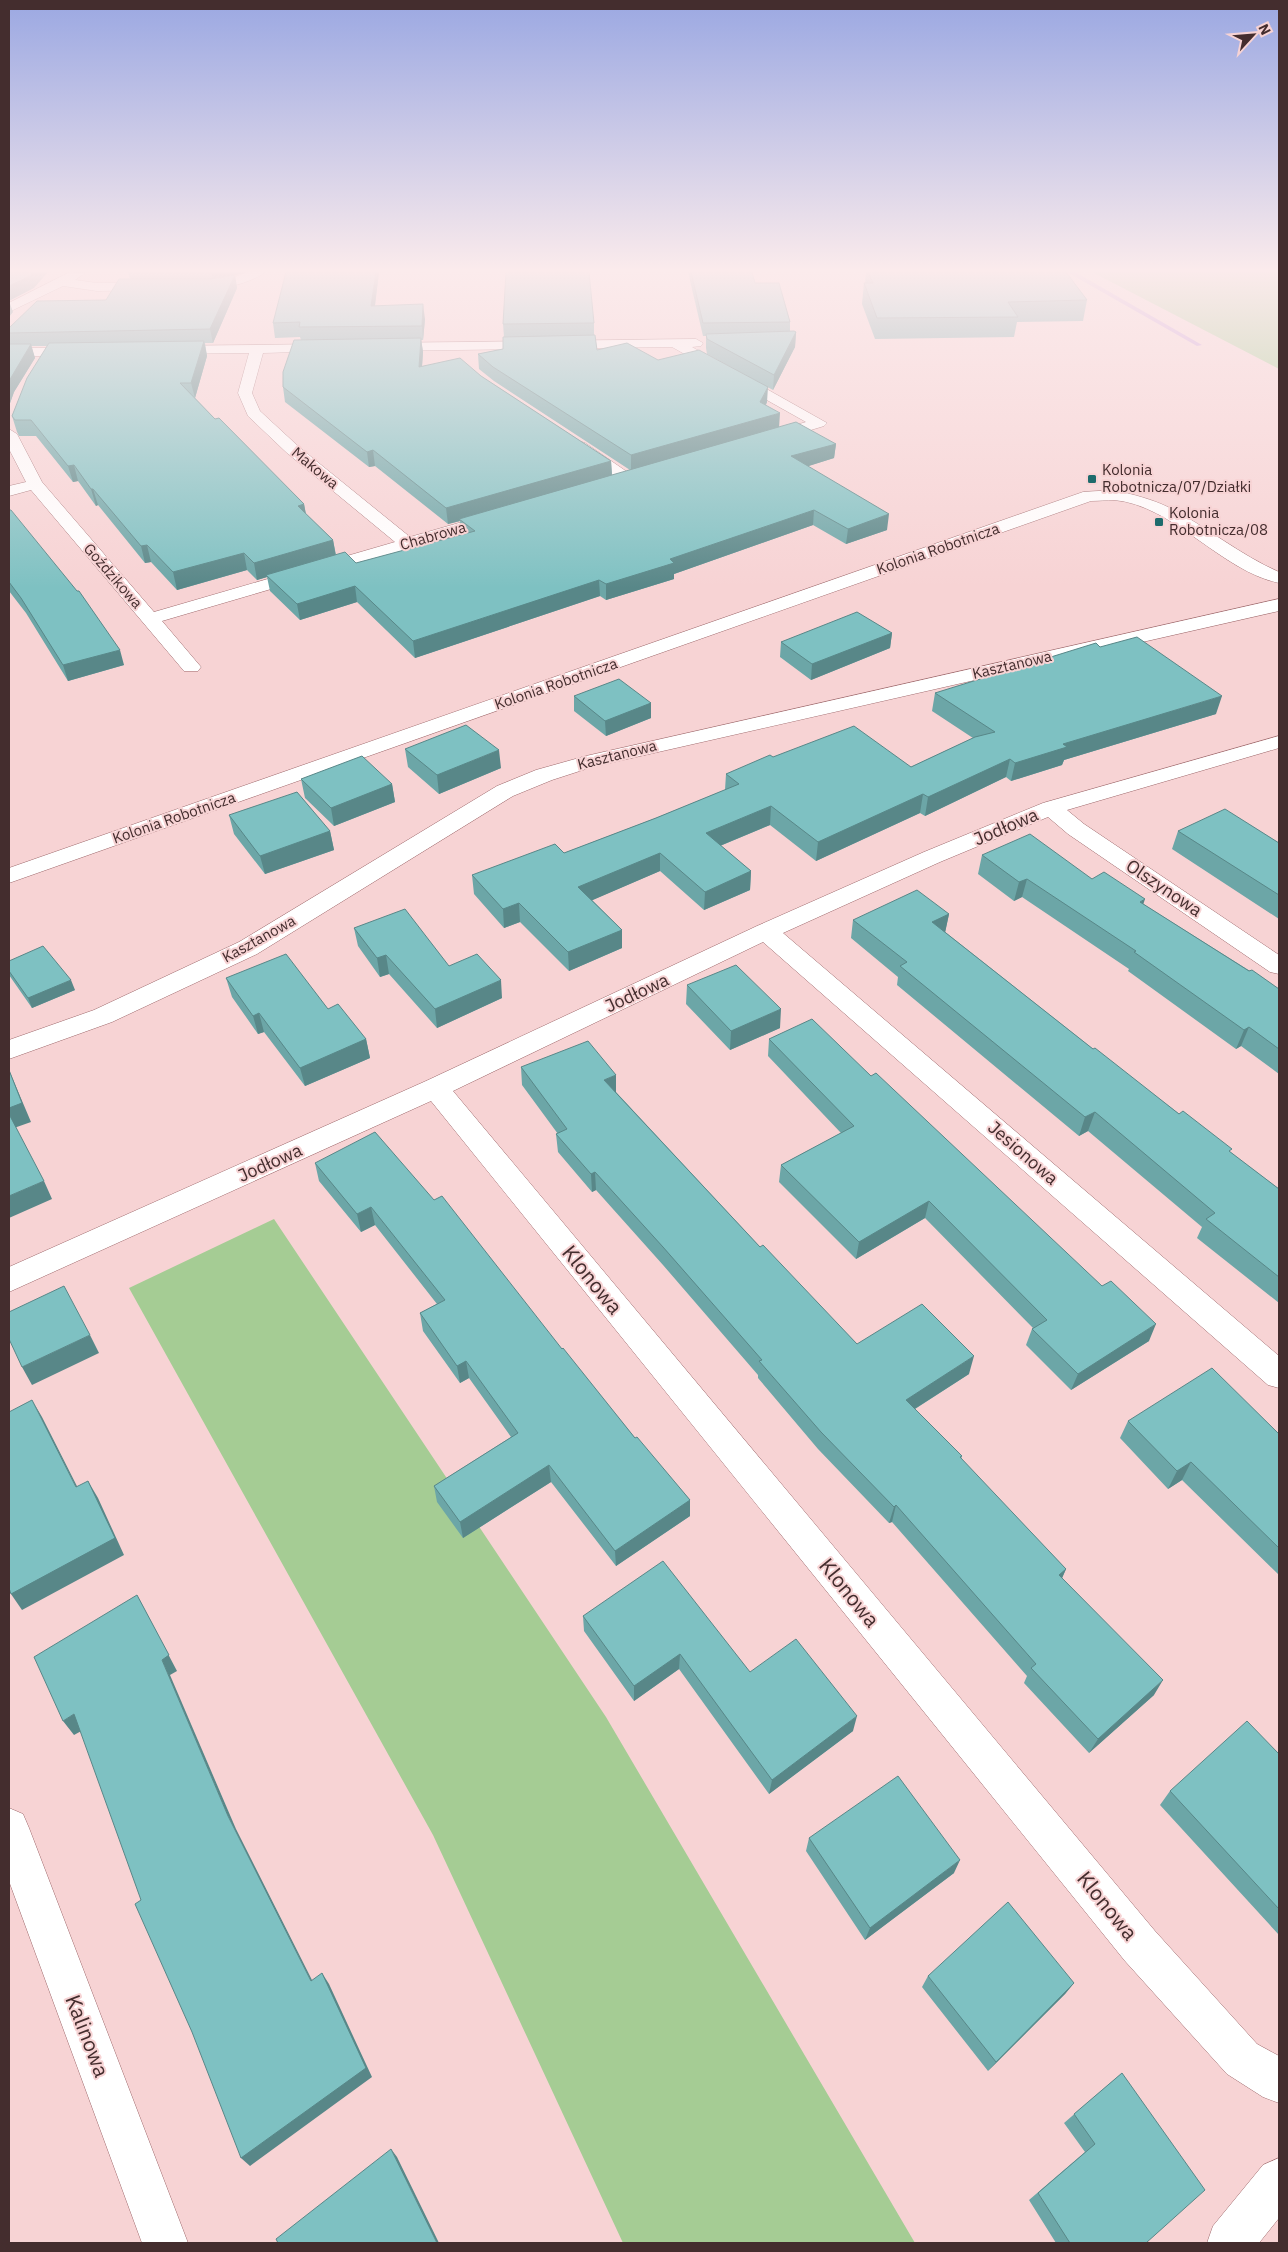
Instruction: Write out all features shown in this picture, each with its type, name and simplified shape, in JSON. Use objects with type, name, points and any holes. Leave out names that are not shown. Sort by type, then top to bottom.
[{"type":"street","name":"Makowa","points":[[249,377],[245,393],[253,413],[292,450],[407,543]]},
{"type":"street","points":[[736,377],[819,423],[752,442]]},
{"type":"street","name":"Goździkowa","points":[[10,429],[34,484],[192,667]]},
{"type":"street","points":[[571,440],[628,478]]},
{"type":"street","points":[[610,484],[647,473]]},
{"type":"street","points":[[9,491],[34,484]]},
{"type":"street","name":"Kolonia Robotnicza","points":[[9,876],[1089,496],[1116,494],[1144,502],[1246,562],[1279,578]]},
{"type":"street","name":"Chabrowa","points":[[150,619],[508,514]]},
{"type":"street","name":"Kasztanowa","points":[[9,1050],[103,1016],[248,948],[505,791],[544,775],[586,762],[710,733],[1279,605]]},
{"type":"street","name":"Jodłowa","points":[[9,1280],[435,1088],[766,931],[932,858],[1051,808],[1279,742]]},
{"type":"street","name":"Olszynowa","points":[[1051,808],[1081,832],[1279,966]]},
{"type":"street","name":"Jesionowa","points":[[766,931],[1279,1375]]},
{"type":"street","name":"Klonowa","points":[[435,1088],[1140,1946],[1242,2059],[1279,2081]]},
{"type":"street","name":"Kalinowa","points":[[9,1828],[165,2243]]},
{"type":"street","points":[[1230,2243],[1279,2181]]},
{"type":"green space","points":[[274,1219],[606,1717],[915,2243],[623,2243],[433,1835],[129,1288]]},
{"type":"building","points":[[193,377],[191,383],[180,383],[215,419],[219,418],[304,504],[298,506],[333,540],[254,563],[244,553],[173,572],[147,545],[141,546],[93,489],[91,489],[74,465],[68,466],[31,420],[15,420],[12,416],[27,378]]},
{"type":"building","points":[[283,377],[483,377],[611,461],[446,508],[373,450],[367,452],[283,387]]},
{"type":"building","points":[[509,377],[750,377],[768,387],[760,402],[780,413],[631,455]]},
{"type":"building","points":[[796,422],[836,444],[791,456],[889,514],[848,529],[814,510],[670,559],[674,563],[606,584],[599,580],[413,641],[355,586],[297,604],[266,575],[345,552],[356,563],[475,531],[459,519]]},
{"type":"building","points":[[9,510],[11,510],[77,591],[79,591],[120,650],[63,665],[9,582]]},
{"type":"building","points":[[857,612],[892,633],[812,664],[781,642]]},
{"type":"building","points":[[1137,637],[1222,696],[1063,744],[1067,747],[1015,763],[1010,759],[928,797],[923,794],[818,842],[771,806],[706,833],[751,871],[705,892],[660,853],[578,887],[622,930],[568,952],[519,903],[503,909],[472,875],[555,844],[564,853],[656,818],[739,784],[726,774],[770,755],[773,757],[854,726],[911,767],[975,737],[995,732],[935,693],[1096,643],[1100,647]]},
{"type":"building","points":[[619,679],[651,703],[605,721],[574,696]]},
{"type":"building","points":[[466,725],[499,750],[437,775],[405,749]]},
{"type":"building","points":[[362,756],[392,784],[331,808],[301,779]]},
{"type":"building","points":[[297,792],[330,831],[260,856],[229,815]]},
{"type":"building","points":[[1225,809],[1279,843],[1279,895],[1178,831]]},
{"type":"building","points":[[1030,834],[1092,879],[1104,872],[1145,899],[1140,902],[1249,971],[1252,970],[1279,989],[1279,1049],[1249,1027],[1244,1030],[1134,952],[1136,951],[1027,879],[1019,882],[982,855]]},
{"type":"building","points":[[917,890],[949,914],[932,922],[1179,1114],[1183,1111],[1232,1149],[1229,1151],[1279,1189],[1279,1277],[1206,1219],[1215,1213],[1095,1112],[1085,1117],[900,966],[907,962],[853,920]]},
{"type":"building","points":[[405,909],[449,966],[477,954],[501,980],[435,1009],[386,955],[377,958],[354,928]]},
{"type":"building","points":[[43,946],[71,980],[28,998],[9,971],[9,961]]},
{"type":"building","points":[[286,954],[328,1009],[338,1004],[366,1039],[300,1068],[259,1013],[253,1016],[226,978]]},
{"type":"building","points":[[736,965],[781,1009],[731,1031],[687,985]]},
{"type":"building","points":[[812,1019],[871,1076],[876,1073],[1102,1286],[1111,1281],[1156,1324],[1078,1374],[1032,1329],[1047,1320],[929,1201],[859,1242],[781,1165],[854,1126],[769,1039]]},
{"type":"building","points":[[588,1041],[616,1075],[604,1080],[760,1247],[763,1245],[857,1344],[922,1304],[974,1356],[906,1400],[962,1456],[960,1457],[1066,1569],[1059,1575],[1163,1680],[1098,1739],[1031,1668],[1036,1664],[896,1505],[894,1507],[821,1432],[759,1361],[762,1360],[663,1247],[595,1172],[591,1174],[556,1134],[567,1129],[521,1067]]},
{"type":"building","points":[[9,1070],[22,1103],[9,1108]]},
{"type":"building","points":[[9,1114],[44,1181],[9,1196]]},
{"type":"building","points":[[375,1132],[434,1200],[442,1196],[562,1349],[635,1438],[637,1437],[690,1500],[615,1551],[549,1465],[460,1522],[434,1486],[518,1433],[466,1361],[457,1366],[420,1313],[445,1300],[371,1207],[357,1214],[315,1163]]},
{"type":"building","points":[[64,1286],[90,1335],[22,1367],[9,1339],[9,1312]]},
{"type":"building","points":[[1212,1368],[1279,1434],[1279,1548],[1191,1462],[1177,1471],[1128,1421]]},
{"type":"building","points":[[32,1400],[76,1487],[88,1481],[115,1538],[11,1594],[9,1588],[9,1412]]},
{"type":"building","points":[[663,1561],[750,1672],[796,1639],[857,1716],[772,1780],[680,1654],[634,1686],[583,1616]]},
{"type":"building","points":[[137,1595],[169,1655],[162,1660],[228,1816],[311,1981],[322,1973],[366,2068],[241,2158],[192,2032],[135,1904],[141,1900],[74,1714],[63,1721],[34,1657]]},
{"type":"building","points":[[1247,1721],[1279,1754],[1279,1909],[1170,1791]]},
{"type":"building","points":[[898,1776],[960,1860],[870,1928],[809,1838]]},
{"type":"building","points":[[1008,1902],[1074,1983],[996,2062],[928,1976]]},
{"type":"building","points":[[1122,2073],[1205,2190],[1146,2243],[1070,2243],[1038,2193],[1095,2144],[1074,2114]]},
{"type":"building","points":[[391,2149],[437,2243],[278,2243],[276,2239]]},
{"type":"place","name":"Kolonia Robotnicza/07/Działki","points":[[1092,479]]},
{"type":"place","name":"Kolonia Robotnicza/08","points":[[1159,522]]}]
